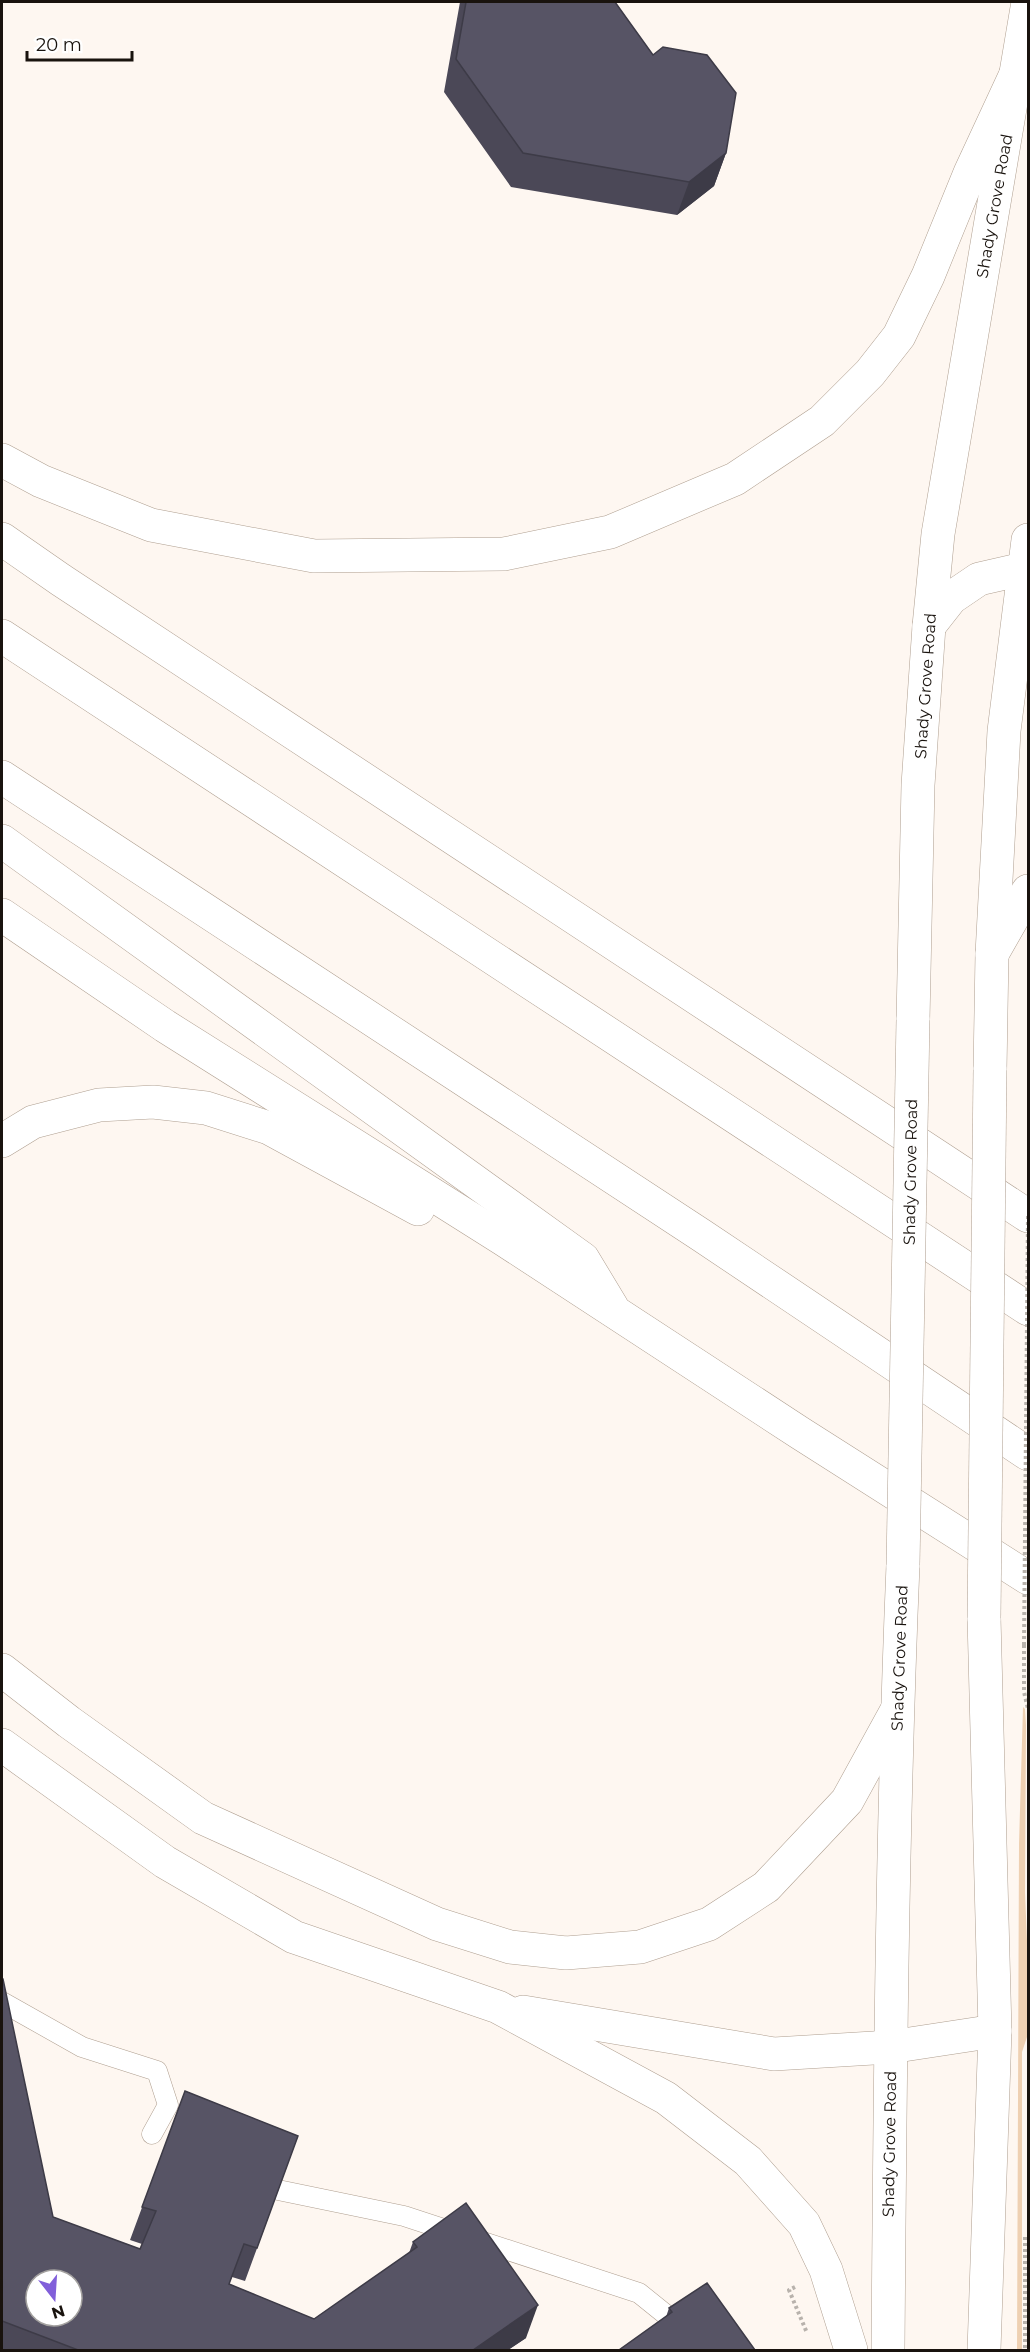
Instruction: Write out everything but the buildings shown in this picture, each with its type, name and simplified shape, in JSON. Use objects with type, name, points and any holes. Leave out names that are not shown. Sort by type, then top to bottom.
[{"type":"main road","name":"Shady Grove Road","points":[[888,2350],[890,2048],[897,1710],[903,1565],[918,785],[929,626],[939,534],[1029,2]]},
{"type":"main road","points":[[2,460],[41,482],[152,525],[314,556],[504,554],[610,532],[735,479],[822,421],[870,373],[899,336],[928,276],[969,173],[1016,74]]},
{"type":"main road","points":[[2,539],[1029,1216]]},
{"type":"main road","points":[[929,626],[951,598],[979,579],[1027,560],[1004,731],[992,954],[984,1618],[995,2031],[984,2350]]},
{"type":"main road","points":[[2,636],[1029,1309]]},
{"type":"main road","points":[[2,777],[691,1229],[1029,1454]]},
{"type":"main road","points":[[2,841],[583,1259],[617,1315]]},
{"type":"main road","points":[[992,954],[1029,891]]},
{"type":"main road","points":[[2,915],[165,1026],[503,1239],[617,1315],[1029,1578]]},
{"type":"main road","points":[[2,1141],[33,1122],[99,1105],[153,1102],[206,1108],[269,1128],[435,1218],[503,1239]]},
{"type":"main road","points":[[2,1670],[69,1722],[203,1818],[437,1924],[510,1947],[566,1953],[640,1947],[709,1923],[766,1887],[847,1801],[897,1710]]},
{"type":"main road","points":[[2,1745],[165,1862],[294,1937],[498,2007],[774,2054],[890,2048],[995,2031]]},
{"type":"main road","points":[[498,2007],[666,2098],[748,2161],[804,2224],[826,2270],[851,2350]]},
{"type":"lane","points":[[2,2002],[82,2047],[157,2071],[168,2105],[152,2134]]},
{"type":"lane","points":[[278,2190],[404,2216],[639,2293],[680,2326]]},
{"type":"path","points":[[1029,1216],[1024,1645],[1024,1692],[1029,1709]]},
{"type":"shaded area","points":[[1023,1707],[1026,1725],[1025,1893],[1028,2034],[1022,2052],[1022,2350],[1017,2350],[1019,1844]]}]
